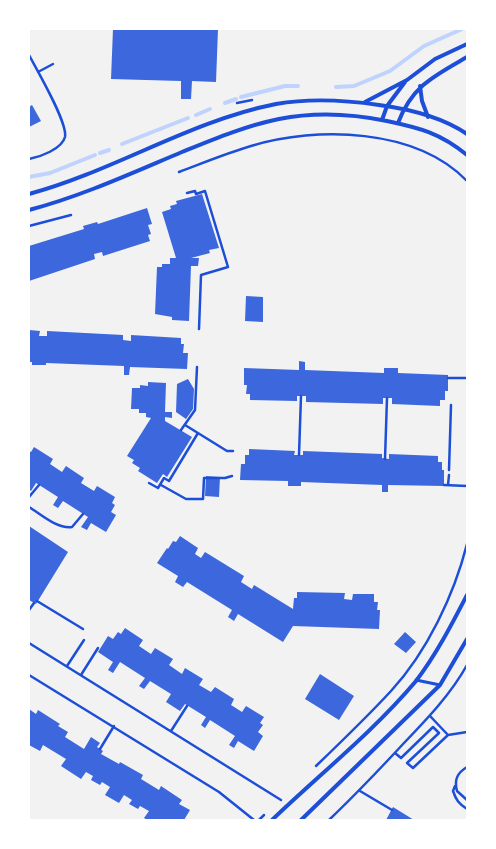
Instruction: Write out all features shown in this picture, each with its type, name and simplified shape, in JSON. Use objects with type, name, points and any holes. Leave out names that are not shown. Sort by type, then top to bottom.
[{"type":"street","points":[[364,103],[407,80],[436,59],[467,44]]},
{"type":"street","points":[[398,124],[404,109],[420,86],[467,57]]},
{"type":"street","points":[[382,120],[387,106],[407,80]]},
{"type":"street","points":[[420,86],[422,101],[428,117]]},
{"type":"street","points":[[29,194],[86,175],[209,124],[252,109],[278,104],[315,100],[387,106],[404,109],[453,124],[467,134]]},
{"type":"street","points":[[29,210],[91,190],[224,135],[255,124],[280,119],[320,115],[358,116],[382,120],[436,134],[467,155]]},
{"type":"street","points":[[272,820],[371,727],[416,680],[450,627],[467,595]]},
{"type":"street","points":[[301,820],[440,685],[467,639]]},
{"type":"lane","points":[[416,680],[440,685]]},
{"type":"path","points":[[29,55],[62,120],[65,138],[57,148],[29,159]]},
{"type":"path","points":[[38,72],[53,64]]},
{"type":"path","points":[[237,103],[257,98]]},
{"type":"path","points":[[179,172],[264,142],[306,136],[341,134],[388,140],[413,146],[441,159],[467,181]]},
{"type":"path","points":[[188,193],[196,191],[196,194],[205,191],[228,267],[201,275],[199,329]]},
{"type":"path","points":[[29,226],[72,215]]},
{"type":"path","points":[[181,430],[196,410],[197,367]]},
{"type":"path","points":[[448,378],[467,378]]},
{"type":"path","points":[[299,455],[301,396]]},
{"type":"path","points":[[385,459],[387,398]]},
{"type":"path","points":[[449,470],[451,406]]},
{"type":"path","points":[[185,425],[227,451],[233,451]]},
{"type":"path","points":[[149,483],[158,488],[164,478],[169,481],[198,433]]},
{"type":"path","points":[[448,475],[448,485]]},
{"type":"path","points":[[161,485],[186,499],[202,499],[204,478],[225,478],[232,476]]},
{"type":"path","points":[[29,498],[39,485]]},
{"type":"path","points":[[444,485],[467,486]]},
{"type":"path","points":[[29,508],[59,526],[66,528],[72,527],[83,514]]},
{"type":"path","points":[[313,769],[392,690],[424,645],[455,586],[467,544]]},
{"type":"path","points":[[38,601],[83,629]]},
{"type":"path","points":[[29,610],[34,603]]},
{"type":"path","points":[[67,666],[84,640]]},
{"type":"path","points":[[29,643],[281,800]]},
{"type":"path","points":[[81,675],[98,648]]},
{"type":"path","points":[[329,820],[360,791],[430,716],[467,665]]},
{"type":"path","points":[[29,676],[114,726],[219,792],[254,820]]},
{"type":"path","points":[[171,731],[187,706]]},
{"type":"path","points":[[430,716],[448,735]]},
{"type":"path","points":[[100,749],[114,726]]},
{"type":"path","points":[[395,753],[401,758],[433,727],[439,733],[407,763],[412,768],[448,735],[467,732]]},
{"type":"path","points":[[467,767],[457,775],[456,786],[453,790],[455,798],[467,809]]},
{"type":"path","points":[[456,786],[460,796],[467,800]]},
{"type":"path","points":[[360,791],[392,810]]},
{"type":"path","points":[[277,803],[286,794]]},
{"type":"path","points":[[259,820],[269,811]]},
{"type":"building","points":[[113,29],[218,29],[216,82],[192,81],[191,99],[181,99],[181,81],[111,79]]},
{"type":"building","points":[[32,105],[41,121],[29,127],[29,107]]},
{"type":"building","points":[[202,194],[219,248],[209,250],[210,253],[191,258],[199,258],[198,266],[191,266],[189,321],[172,320],[172,317],[155,314],[157,267],[162,267],[162,264],[170,264],[170,258],[176,258],[162,212],[171,209],[170,206],[177,204],[176,201]]},
{"type":"building","points":[[147,208],[152,224],[148,225],[151,234],[148,235],[150,241],[103,256],[102,252],[94,254],[95,259],[29,281],[29,246],[84,229],[83,226],[97,222],[98,224]]},
{"type":"building","points":[[246,296],[263,297],[263,322],[245,321]]},
{"type":"building","points":[[29,330],[40,331],[39,336],[47,336],[47,331],[123,335],[123,340],[131,341],[131,335],[181,338],[181,344],[184,344],[183,353],[188,353],[187,369],[130,367],[129,375],[124,375],[124,366],[46,363],[46,365],[32,365],[32,362],[29,362]]},
{"type":"building","points":[[299,361],[305,362],[305,370],[384,373],[384,368],[398,368],[398,373],[448,375],[448,391],[445,391],[445,400],[440,400],[440,406],[392,404],[392,398],[383,398],[383,404],[306,402],[306,396],[297,396],[297,401],[250,400],[250,394],[246,394],[247,385],[244,385],[244,368],[299,370]]},
{"type":"building","points":[[188,379],[194,389],[193,409],[186,419],[176,412],[177,384]]},
{"type":"building","points":[[148,382],[166,383],[165,412],[172,412],[172,418],[165,417],[165,421],[192,437],[167,477],[163,474],[157,483],[138,471],[140,468],[132,463],[134,460],[127,456],[151,418],[146,417],[146,413],[139,413],[139,409],[131,409],[132,388],[140,388],[140,385],[148,386]]},
{"type":"building","points":[[34,447],[53,459],[50,464],[62,472],[66,466],[84,478],[81,483],[94,491],[97,486],[115,497],[112,503],[115,505],[111,512],[116,515],[106,532],[91,523],[87,530],[81,527],[88,517],[63,501],[58,508],[53,505],[58,497],[36,483],[31,491],[29,489],[29,451],[31,452]]},
{"type":"building","points":[[249,449],[295,451],[294,455],[303,455],[303,451],[382,454],[382,458],[389,459],[389,454],[438,456],[438,462],[442,462],[442,470],[444,470],[444,486],[388,485],[388,492],[382,492],[382,485],[301,482],[301,486],[288,486],[288,481],[240,480],[241,464],[245,464],[245,455],[249,455]]},
{"type":"building","points":[[206,476],[220,477],[219,497],[205,496]]},
{"type":"building","points":[[29,526],[68,552],[36,604],[29,600]]},
{"type":"building","points":[[180,536],[198,548],[195,554],[201,558],[205,552],[244,576],[241,582],[252,589],[254,585],[293,609],[294,598],[297,598],[297,592],[345,593],[344,599],[352,600],[353,594],[374,594],[374,602],[378,602],[377,610],[380,610],[379,629],[293,626],[283,642],[238,614],[234,621],[228,617],[232,610],[187,582],[183,587],[175,582],[178,576],[157,563],[167,548],[168,549],[173,541],[176,542]]},
{"type":"building","points":[[125,628],[143,640],[139,646],[151,654],[155,648],[173,659],[169,665],[182,674],[185,668],[203,679],[199,685],[211,692],[215,687],[234,699],[231,705],[242,712],[246,706],[264,717],[260,723],[263,725],[258,732],[263,736],[254,751],[238,741],[234,748],[229,745],[235,736],[210,720],[205,728],[201,725],[206,717],[185,704],[180,711],[166,702],[171,694],[150,681],[144,689],[139,686],[145,678],[120,662],[113,673],[108,670],[113,662],[98,652],[108,636],[113,639],[118,632],[121,634]]},
{"type":"building","points":[[405,632],[416,642],[406,653],[394,644]]},
{"type":"building","points":[[320,674],[354,696],[339,720],[305,699]]},
{"type":"building","points":[[29,709],[36,714],[38,710],[60,724],[58,726],[68,732],[65,737],[84,749],[91,737],[100,743],[97,747],[103,751],[101,754],[119,764],[120,762],[143,775],[141,779],[159,790],[161,786],[182,800],[179,804],[190,810],[184,820],[147,820],[144,818],[149,811],[140,806],[138,809],[129,804],[132,800],[124,795],[119,803],[105,795],[110,787],[102,782],[100,785],[91,780],[93,776],[86,772],[81,779],[61,766],[66,759],[43,745],[40,751],[29,745]]},
{"type":"building","points":[[393,807],[414,820],[386,820]]},
{"type":"waterway","points":[[336,87],[354,86],[390,71],[424,46],[462,29]]},
{"type":"waterway","points":[[241,97],[285,86],[298,86]]},
{"type":"waterway","points":[[225,103],[236,99]]},
{"type":"waterway","points":[[196,115],[210,109]]},
{"type":"waterway","points":[[122,144],[188,118]]},
{"type":"waterway","points":[[100,153],[109,150]]},
{"type":"waterway","points":[[29,177],[50,173],[95,155]]}]
